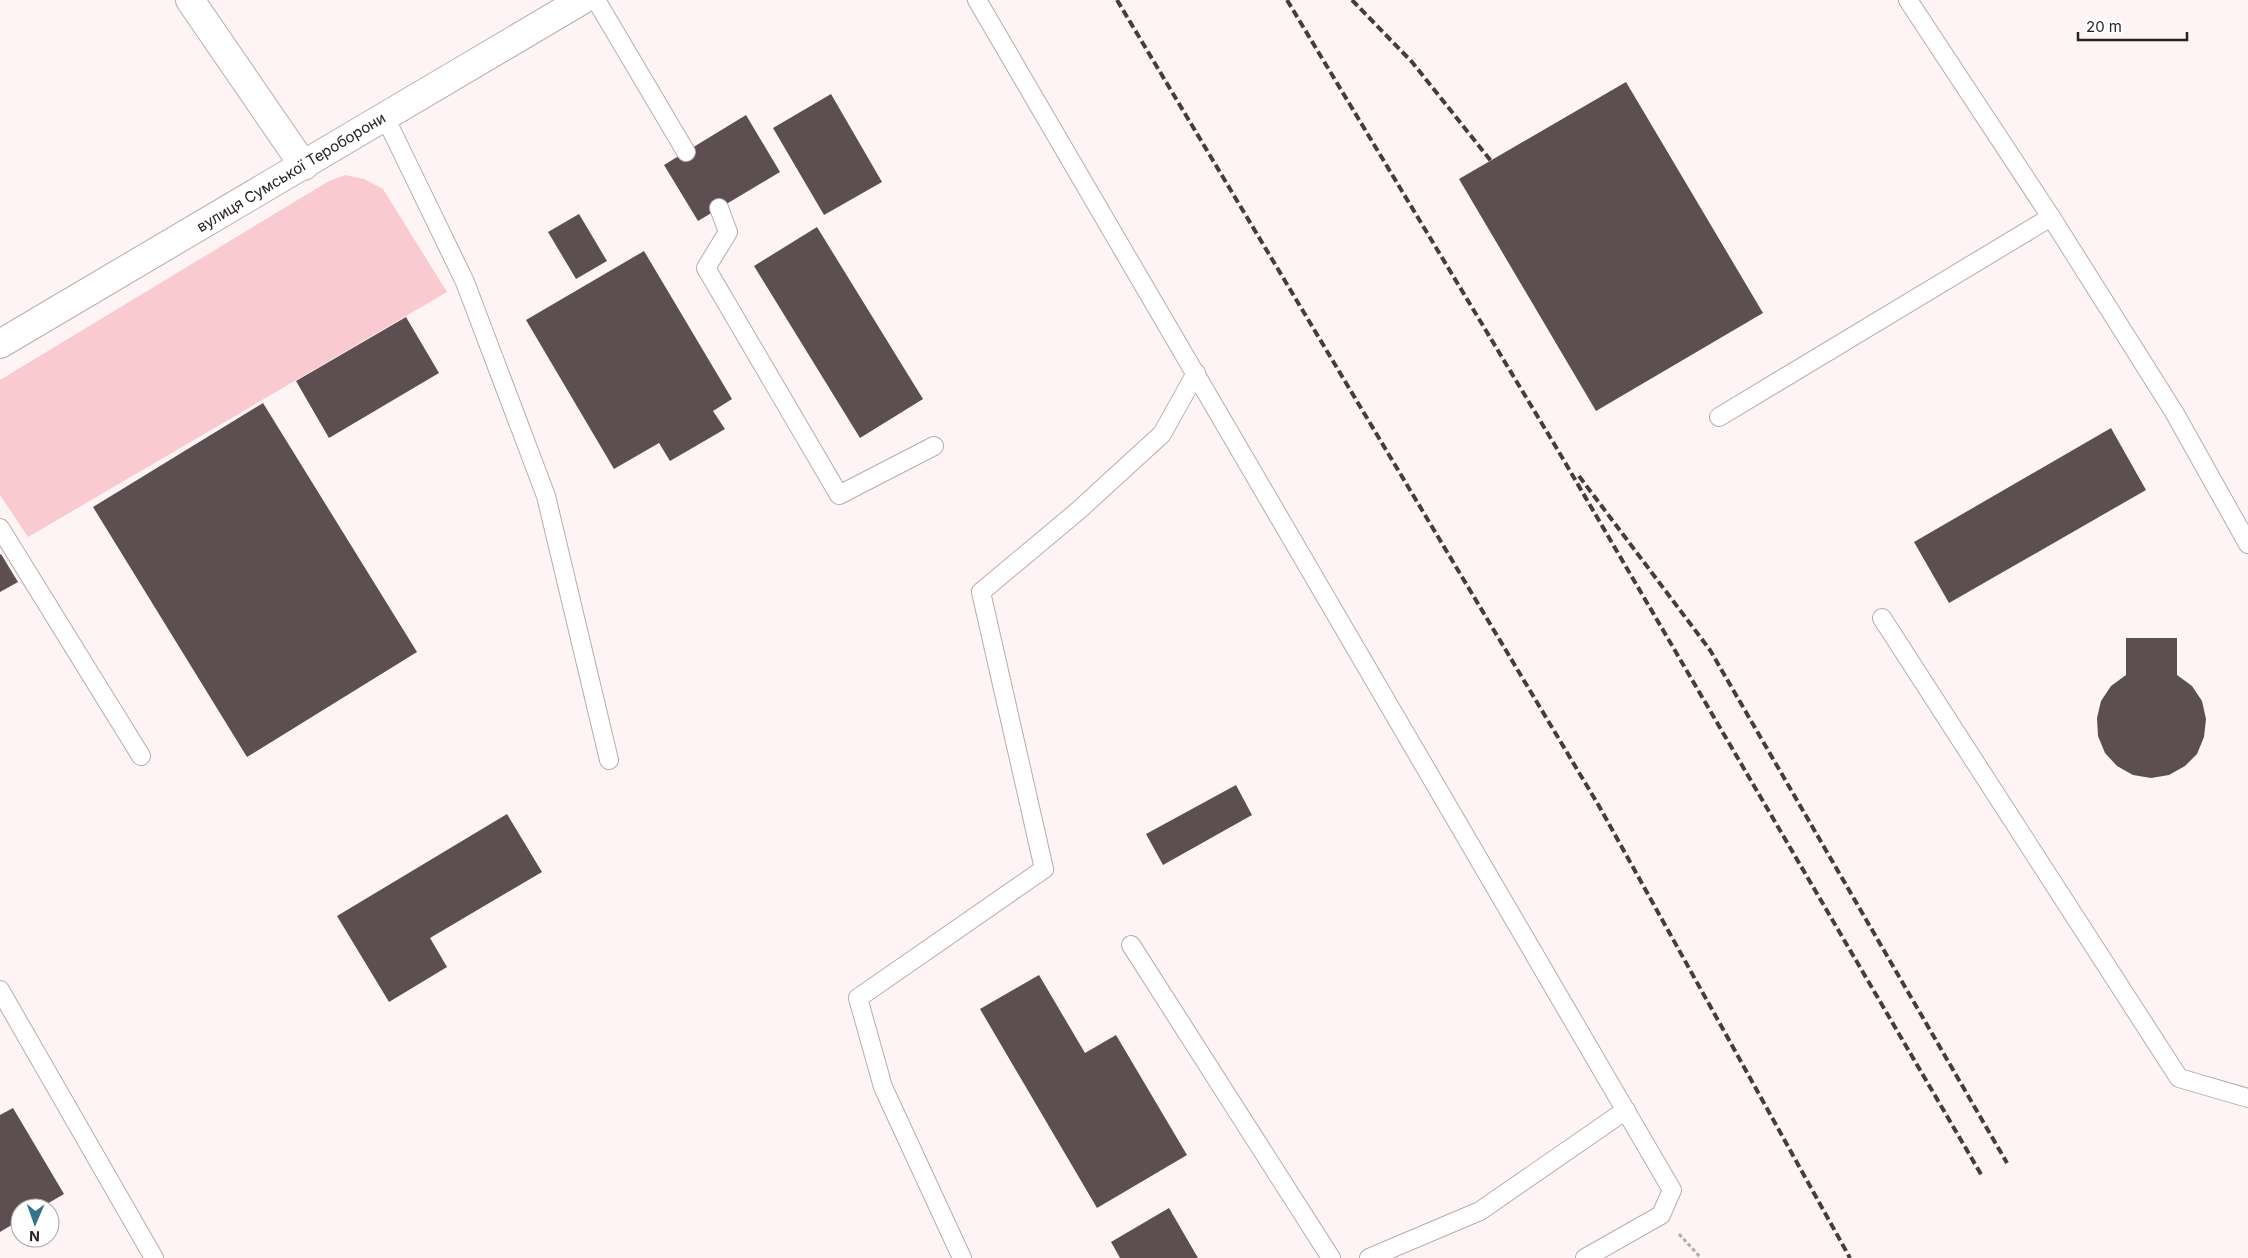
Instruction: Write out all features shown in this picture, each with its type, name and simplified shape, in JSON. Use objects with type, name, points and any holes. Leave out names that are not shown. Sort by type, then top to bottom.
[{"type":"street","points":[[190,0],[304,166]]},
{"type":"street","name":"вулиця Сумської Тероборони","points":[[0,344],[582,0]]},
{"type":"lane","points":[[596,0],[686,152]]},
{"type":"lane","points":[[978,0],[1672,1190],[1661,1215],[1585,1258]]},
{"type":"lane","points":[[1908,0],[2051,217],[2174,412],[2248,544]]},
{"type":"lane","points":[[385,117],[465,282],[546,496],[610,760]]},
{"type":"lane","points":[[719,208],[728,232],[706,268],[839,495],[934,446]]},
{"type":"lane","points":[[1719,418],[2051,217]]},
{"type":"lane","points":[[962,1258],[883,1087],[858,998],[1044,869],[981,592],[1079,510],[1162,434],[1196,373]]},
{"type":"lane","points":[[0,528],[141,756]]},
{"type":"lane","points":[[1882,618],[2179,1078],[2248,1098]]},
{"type":"lane","points":[[1131,945],[1331,1258]]},
{"type":"lane","points":[[0,990],[154,1258]]},
{"type":"lane","points":[[1369,1258],[1480,1211],[1626,1110]]},
{"type":"shaded area","points":[[345,175],[364,179],[383,189],[447,292],[28,537],[0,495],[0,380],[329,181]]},
{"type":"building","points":[[1626,82],[1763,313],[1596,411],[1459,179]]},
{"type":"building","points":[[831,94],[882,182],[824,215],[773,128]]},
{"type":"building","points":[[746,115],[780,172],[698,221],[664,165]]},
{"type":"building","points":[[579,214],[607,261],[576,279],[548,232]]},
{"type":"building","points":[[817,227],[923,399],[860,438],[754,266]]},
{"type":"building","points":[[644,251],[732,399],[713,411],[725,429],[670,461],[659,443],[614,469],[526,320]]},
{"type":"building","points":[[406,317],[439,373],[329,438],[296,381]]},
{"type":"building","points":[[263,403],[417,652],[247,757],[93,507]]},
{"type":"building","points":[[2111,428],[2146,490],[1949,603],[1914,542]]},
{"type":"building","points":[[0,555],[18,582],[0,592]]},
{"type":"building","points":[[2126,638],[2177,638],[2177,675],[2192,686],[2202,701],[2206,719],[2204,737],[2197,754],[2185,766],[2169,775],[2151,778],[2133,775],[2117,766],[2105,753],[2098,736],[2097,718],[2101,701],[2111,686],[2126,675]]},
{"type":"building","points":[[1236,785],[1252,815],[1163,865],[1146,834]]},
{"type":"building","points":[[507,814],[542,872],[430,938],[447,967],[389,1002],[337,916]]},
{"type":"building","points":[[1039,975],[1085,1053],[1116,1035],[1187,1155],[1097,1208],[980,1009]]},
{"type":"building","points":[[13,1108],[64,1194],[57,1198],[10,1198],[10,1226],[0,1232],[0,1115]]},
{"type":"building","points":[[1169,1208],[1198,1258],[1120,1258],[1111,1242]]},
{"type":"railway","points":[[1117,0],[1599,806],[1850,1258]]},
{"type":"railway","points":[[1287,0],[1556,447],[1982,1176]]},
{"type":"railway","points":[[1352,0],[1412,62],[1491,161]]},
{"type":"railway","points":[[1579,476],[1710,650],[2007,1163]]}]
